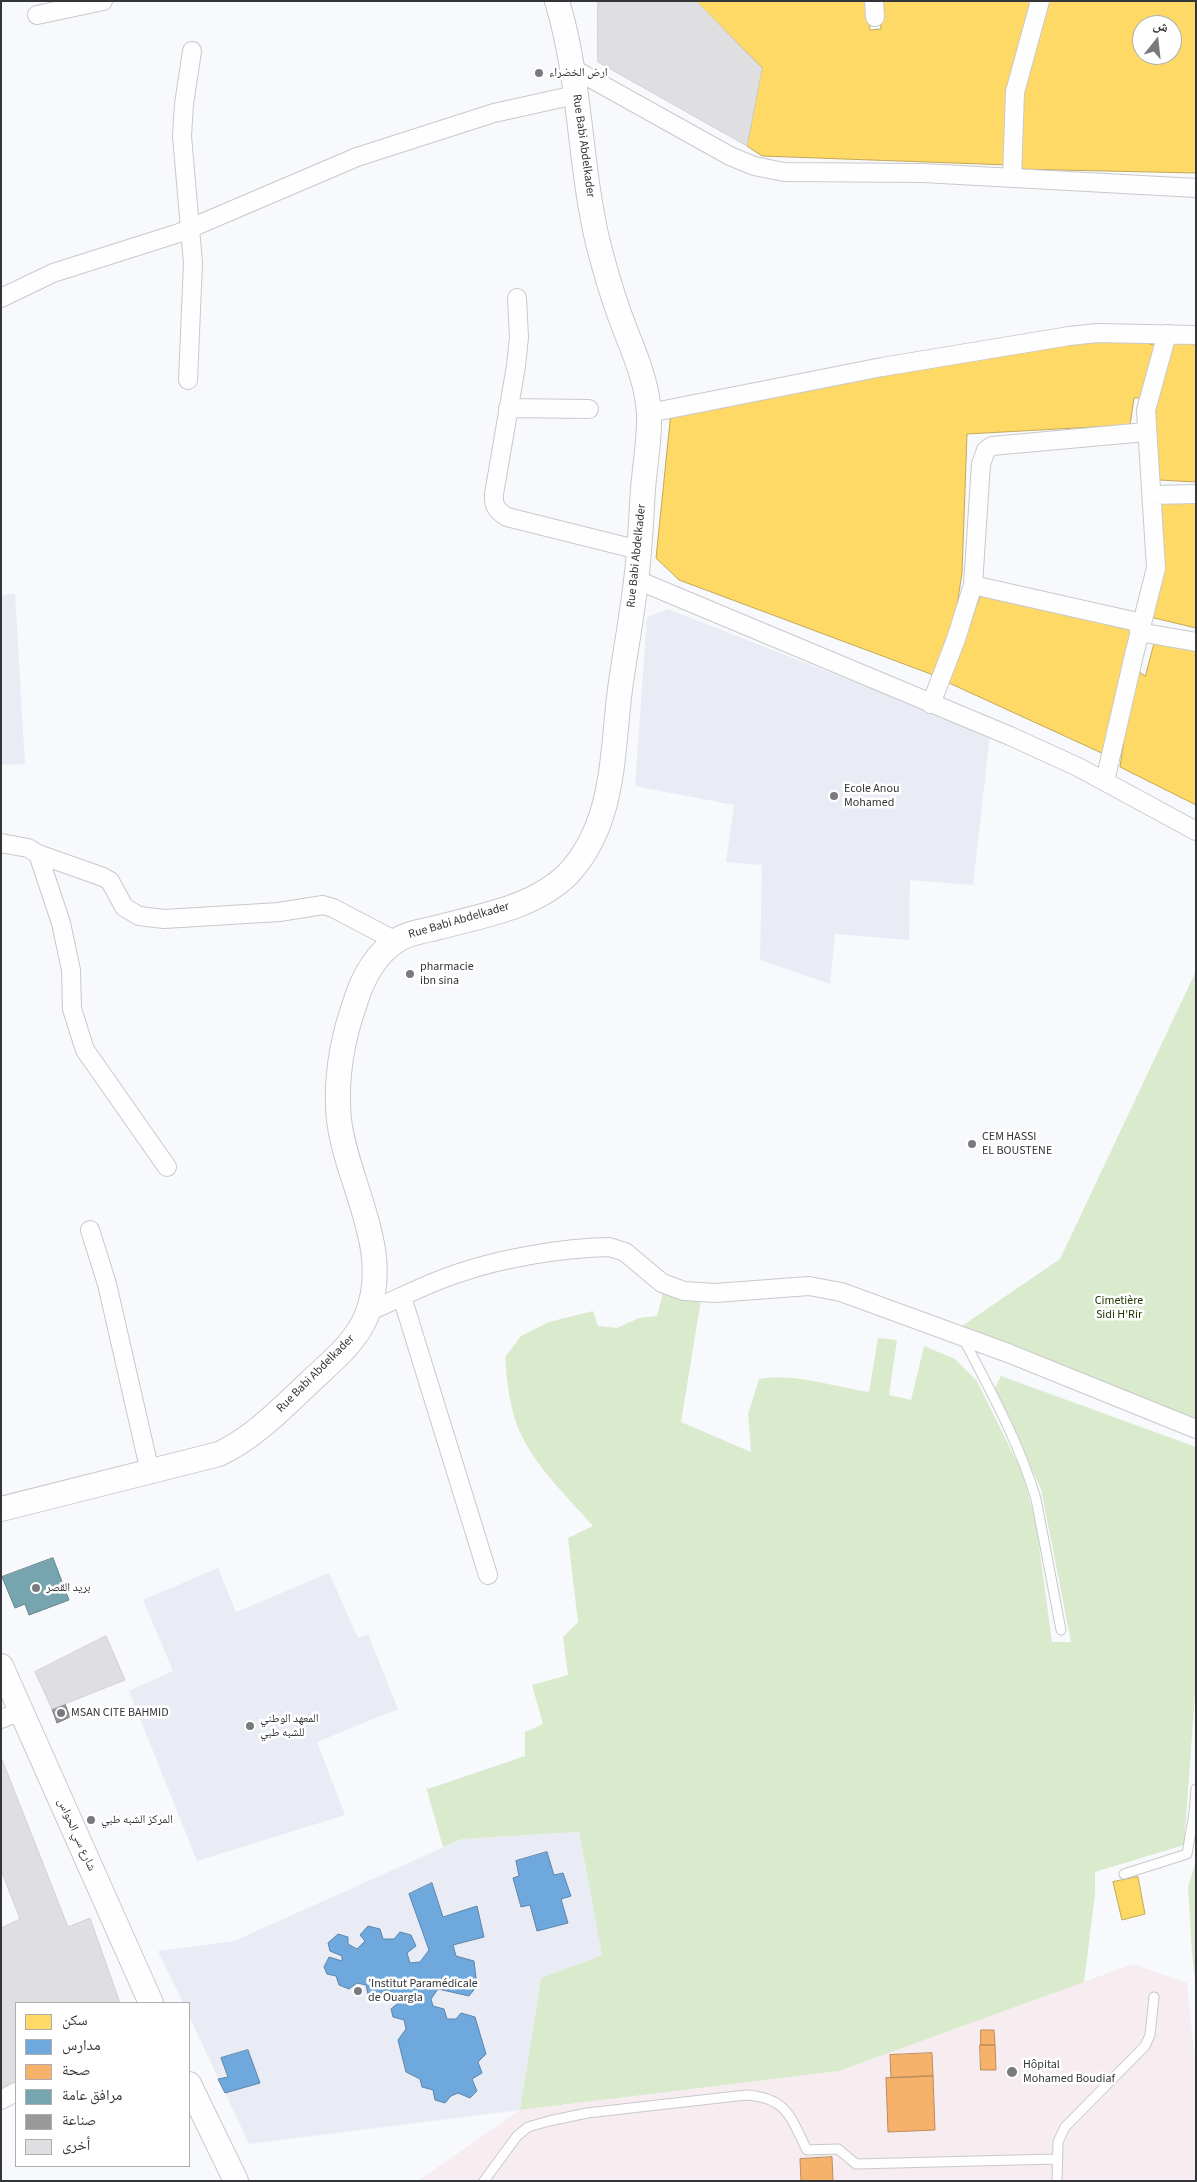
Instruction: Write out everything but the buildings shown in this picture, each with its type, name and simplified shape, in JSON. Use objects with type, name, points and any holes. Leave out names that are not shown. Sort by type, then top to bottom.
[{"type":"main road","points":[[557,1],[567,35]]},
{"type":"main road","points":[[567,35],[572,1]]},
{"type":"main road","name":"Rue Babi Abdelkader","points":[[1,1509],[219,1454],[257,1432],[344,1350],[358,1331],[368,1312],[374,1291],[372,1246],[366,1217],[349,1165],[341,1131],[338,1085],[345,1035],[360,989],[372,966],[396,941],[410,934],[482,916],[519,904],[546,891],[567,874],[593,837],[605,802],[620,686],[637,580],[649,413],[644,383],[636,356],[621,319],[597,238],[567,35]]},
{"type":"main road","name":"شارع سي الحواس","points":[[1,1666],[11,1715],[151,2002]]},
{"type":"main road","points":[[190,2086],[236,2181]]},
{"type":"street","points":[[37,15],[66,5],[102,1]]},
{"type":"street","points":[[1012,177],[1015,92],[1040,1]]},
{"type":"street","points":[[188,380],[193,263],[182,136],[184,104],[192,50]]},
{"type":"street","points":[[572,68],[730,156],[754,166],[784,172],[923,172],[1196,188]]},
{"type":"street","points":[[1,298],[53,273],[191,228],[357,157],[494,113],[575,96]]},
{"type":"street","points":[[517,298],[517,356],[494,494],[495,508],[507,517],[639,550]]},
{"type":"street","points":[[649,413],[882,367],[1069,336],[1097,333],[1196,336]]},
{"type":"street","points":[[1105,780],[1156,568],[1146,410],[1167,334]]},
{"type":"street","points":[[508,408],[590,409]]},
{"type":"street","points":[[931,704],[956,639],[973,585],[981,464],[986,450],[992,446],[1000,445],[1146,432]]},
{"type":"street","points":[[1152,495],[1196,494]]},
{"type":"street","points":[[637,580],[1010,736],[1105,780],[1196,831]]},
{"type":"street","points":[[973,585],[1196,642]]},
{"type":"street","points":[[8,844],[28,848],[38,854],[103,877],[110,881],[124,907],[139,916],[164,919],[279,912],[323,905],[333,908],[396,941]]},
{"type":"street","points":[[38,854],[61,923],[71,970],[72,1008],[85,1050],[167,1166]]},
{"type":"street","points":[[90,1230],[107,1284],[150,1472]]},
{"type":"street","points":[[368,1312],[432,1282],[460,1272],[505,1261],[609,1247],[625,1252],[657,1280],[684,1291],[715,1293],[792,1287],[822,1288],[897,1311],[1196,1429]]},
{"type":"street","points":[[402,1297],[488,1574]]},
{"type":"street","points":[[1,2100],[15,2093]]},
{"type":"lane","points":[[962,1336],[1013,1438],[1031,1480],[1061,1630]]},
{"type":"lane","points":[[1124,1874],[1187,1854],[1196,1789]]},
{"type":"lane","points":[[1057,2181],[1056,2158],[1058,2142],[1065,2127],[1145,2046],[1150,2035],[1154,1997]]},
{"type":"lane","points":[[484,2181],[517,2136],[528,2127],[587,2113],[746,2095],[764,2096],[783,2106],[807,2150],[838,2149],[856,2164],[1056,2158]]},
{"type":"shaded area","points":[[15,594],[25,764],[1,765],[1,595]]},
{"type":"shaded area","name":"Ecole Anou Mohamed","points":[[668,609],[990,735],[973,885],[910,880],[909,940],[835,934],[830,984],[760,960],[762,865],[726,862],[734,805],[635,786],[647,617]]},
{"type":"shaded area","name":"المعهد الوطني للشبه طبي","points":[[218,1568],[236,1612],[329,1573],[358,1638],[368,1634],[398,1709],[317,1742],[345,1815],[197,1861],[129,1691],[173,1671],[143,1600]]},
{"type":"shaded area","name":"’Institut Paramédicale de Ouargla","points":[[579,1832],[602,1955],[541,1978],[520,2110],[249,2144],[190,2018],[190,2002],[183,2002],[158,1951],[234,1941],[462,1839]]},
{"type":"shaded area","name":"Hôpital Mohamed Boudiaf","points":[[1133,1964],[1187,1983],[1196,2073],[1196,2181],[418,2181],[520,2110],[839,2071]]},
{"type":"green space","name":"Cimetière Sidi H'Rir","points":[[1196,971],[1196,1418],[959,1328],[1060,1259]]},
{"type":"green space","points":[[665,1285],[701,1300],[681,1422],[751,1452],[748,1414],[759,1379],[786,1377],[869,1392],[878,1338],[897,1340],[889,1395],[911,1400],[924,1346],[955,1359],[977,1381],[1022,1472],[1036,1523],[1052,1642],[1071,1642],[1041,1489],[994,1390],[1001,1376],[1196,1447],[1196,1682],[1184,1845],[1095,1872],[1095,1894],[1084,1982],[839,2071],[520,2110],[541,1978],[602,1955],[579,1832],[462,1839],[443,1847],[426,1787],[428,1789],[525,1756],[525,1732],[543,1724],[532,1685],[568,1675],[563,1637],[578,1622],[568,1538],[593,1526],[550,1479],[523,1439],[512,1409],[505,1357],[521,1336],[549,1322],[593,1311],[598,1326],[617,1328],[639,1318],[657,1316]]},
{"type":"green space","points":[[1196,1860],[1196,1988],[1188,1887]]},
{"type":"place","name":"ارض الخضراء","points":[[539,73]]},
{"type":"place","name":"Ecole Anou Mohamed","points":[[834,796]]},
{"type":"place","name":"pharmacie ibn sina","points":[[410,974]]},
{"type":"place","name":"CEM HASSI EL BOUSTENE","points":[[972,1144]]},
{"type":"place","name":"بريد القصر","points":[[36,1588]]},
{"type":"place","name":"MSAN CITE BAHMID","points":[[61,1713]]},
{"type":"place","name":"المعهد الوطني للشبه طبي","points":[[250,1726]]},
{"type":"place","name":"المركز الشبه طبي","points":[[91,1820]]},
{"type":"place","name":"’Institut Paramédicale de Ouargla","points":[[358,1991]]},
{"type":"place","name":"Hôpital Mohamed Boudiaf","points":[[1012,2072]]}]
